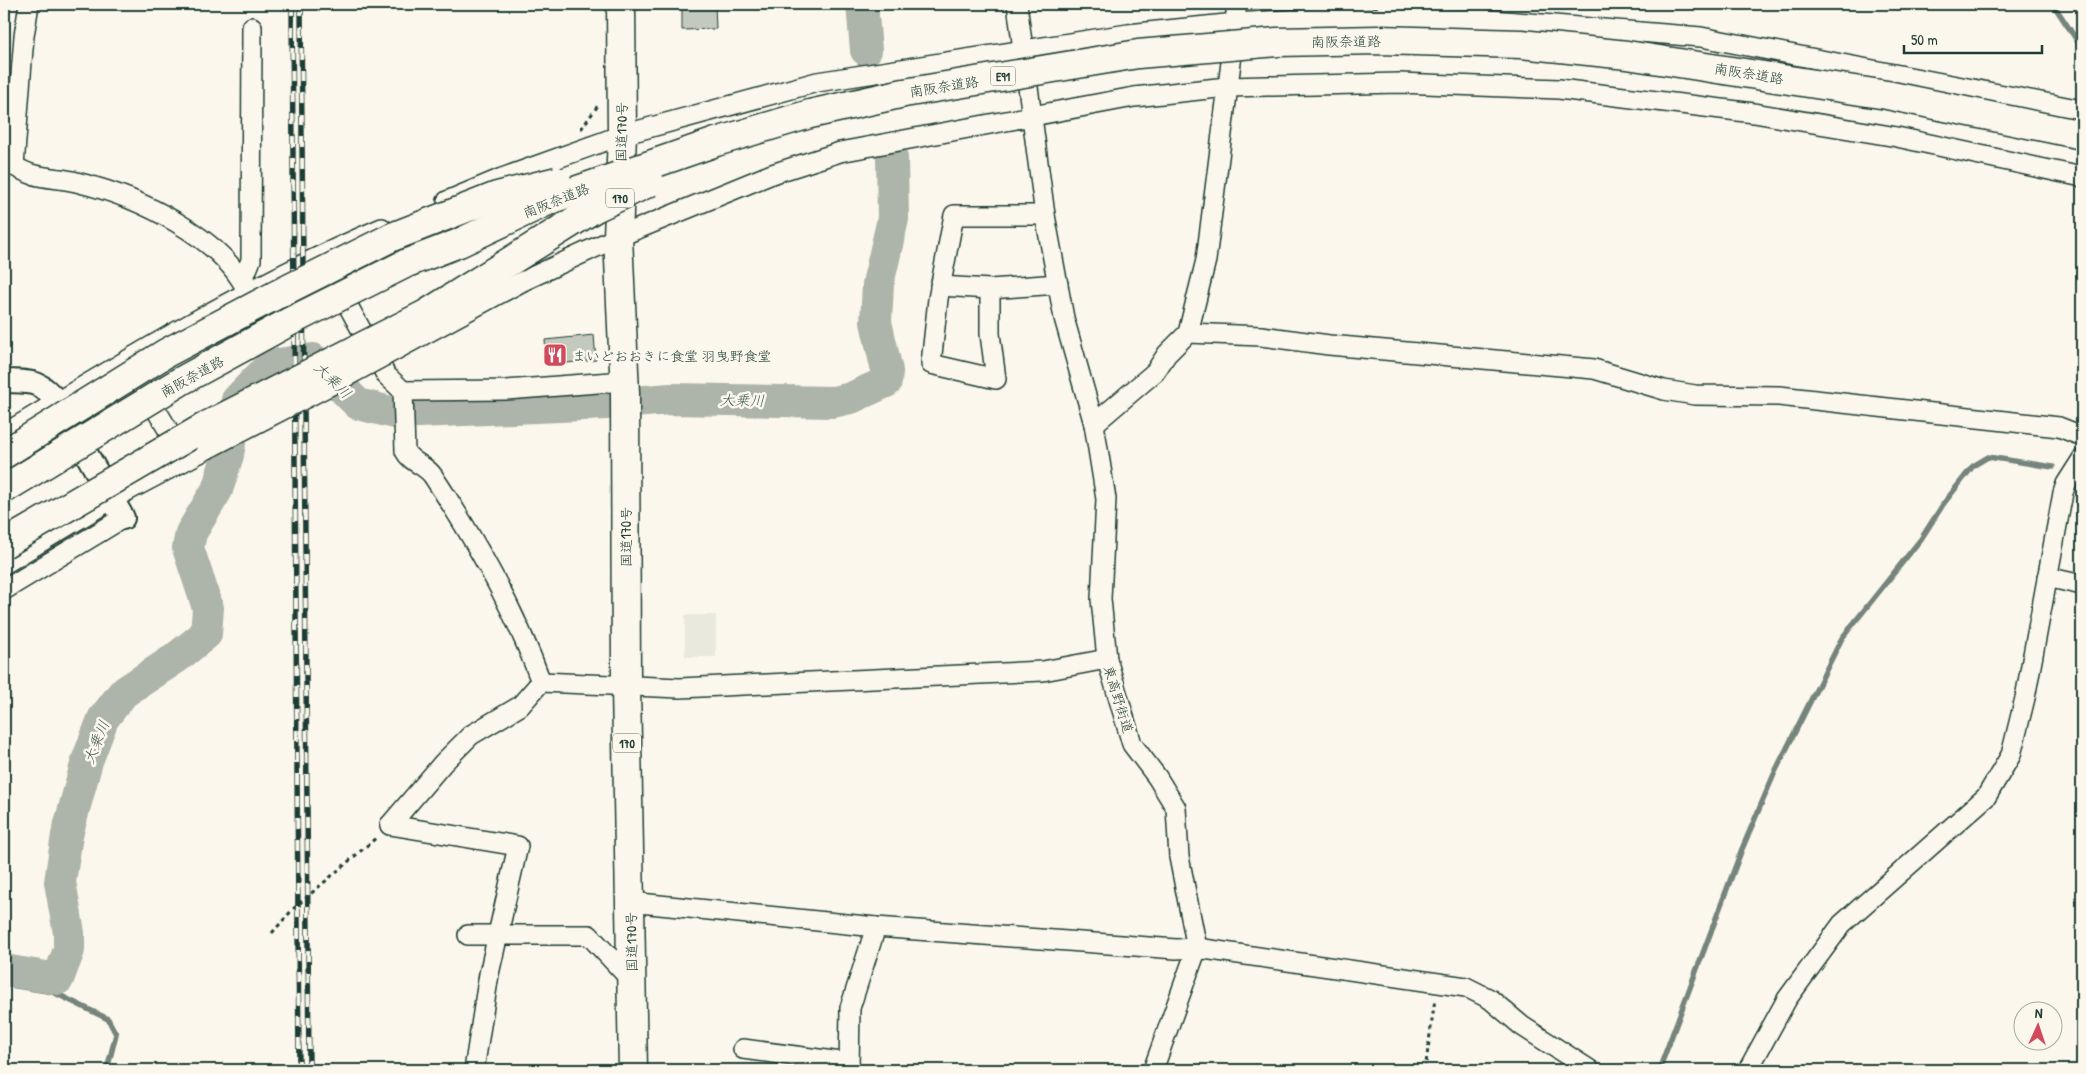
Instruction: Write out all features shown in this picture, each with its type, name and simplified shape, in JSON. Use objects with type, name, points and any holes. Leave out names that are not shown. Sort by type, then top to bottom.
[{"type":"highway","name":"国道170号","points":[[621,4],[622,135],[618,237],[625,396],[626,686],[633,1070]]},
{"type":"highway","name":"南阪奈道路","points":[[4,475],[174,371],[268,321],[403,253],[503,208],[557,181],[602,163],[713,123],[862,88],[1132,42],[1278,31],[1522,32],[1730,54],[2082,122]]},
{"type":"highway","name":"南阪奈道路","points":[[4,489],[181,380],[289,322],[407,263],[460,243],[552,199],[716,142],[810,114],[904,93],[1138,54],[1277,42],[1379,40],[1521,44],[1627,55],[1887,95],[2082,135]]},
{"type":"highway","points":[[4,544],[208,425],[426,314],[575,220],[625,193],[722,155],[904,93]]},
{"type":"highway","points":[[4,454],[166,353],[392,237],[497,196],[557,181]]},
{"type":"street","points":[[29,4],[9,164],[31,174],[80,182],[124,197],[189,229],[230,264],[246,286]]},
{"type":"street","name":"東高野街道","points":[[1017,4],[1045,215],[1064,318],[1094,424],[1106,499],[1101,599],[1107,659],[1132,744],[1157,777],[1176,808],[1179,857],[1197,948]]},
{"type":"street","points":[[1094,424],[1155,372],[1167,354],[1188,334],[1206,260],[1236,23],[1236,4]]},
{"type":"street","points":[[4,434],[246,286],[321,257],[356,239],[502,178],[622,135],[817,82],[1128,34],[1389,11],[1701,37],[2082,110]]},
{"type":"street","points":[[246,286],[251,260],[252,26]]},
{"type":"street","points":[[4,590],[186,460],[331,385],[523,281],[618,237],[772,174],[840,152],[1134,97],[1227,87],[1399,83],[1559,89],[1754,113],[1897,137],[2082,177]]},
{"type":"street","points":[[990,289],[990,334],[996,379],[931,364],[940,286],[954,215],[1045,215]]},
{"type":"street","points":[[321,257],[403,405],[405,451],[409,459],[431,473],[485,560],[528,645],[542,682]]},
{"type":"street","points":[[940,286],[990,289],[1058,284]]},
{"type":"street","points":[[1188,334],[1260,336],[1329,345],[1594,370],[1664,390],[1695,395],[1779,396],[2059,427],[2082,436]]},
{"type":"street","points":[[126,360],[186,460]]},
{"type":"street","points":[[4,381],[33,382],[46,388],[57,402],[117,508]]},
{"type":"street","points":[[403,405],[506,390],[625,396]]},
{"type":"street","points":[[1748,1070],[1787,998],[1842,924],[1986,796],[2011,755],[2025,698],[2062,494],[2082,459]]},
{"type":"street","points":[[4,564],[117,508]]},
{"type":"street","points":[[2046,577],[2082,585]]},
{"type":"street","points":[[542,682],[680,688],[1043,671],[1107,659]]},
{"type":"street","points":[[390,825],[443,763],[471,736],[520,706],[542,682]]},
{"type":"street","points":[[390,825],[518,846],[489,974],[474,1070]]},
{"type":"street","points":[[630,902],[876,927],[1176,949],[1197,948],[1466,987],[1490,999],[1522,1026],[1590,1070]]},
{"type":"street","points":[[743,1049],[784,1062],[850,1067],[850,1008],[876,927]]},
{"type":"street","points":[[468,935],[589,935],[632,980]]},
{"type":"street","points":[[1153,1070],[1197,948]]},
{"type":"path","points":[[272,934],[294,909],[390,825]]},
{"type":"path","points":[[1425,1070],[1437,982]]},
{"type":"shaded area","points":[[685,615],[716,615],[716,657],[685,657]]},
{"type":"building","points":[[682,4],[715,4],[716,29],[682,30]]},
{"type":"building","points":[[594,335],[596,360],[547,365],[545,340]]},
{"type":"waterway","name":"大乗川","points":[[862,4],[866,50]]},
{"type":"waterway","points":[[2053,4],[2082,48]]},
{"type":"waterway","name":"大乗川","points":[[4,970],[58,979],[69,950],[69,933],[60,882],[67,835],[87,761],[103,719],[123,693],[176,658],[206,634],[208,608],[188,548],[191,533],[217,490],[228,455],[237,400],[271,365],[313,359],[358,404],[395,413],[606,404],[671,399],[833,402],[851,398],[886,382],[887,371],[876,322],[878,284],[893,219],[892,158]]},
{"type":"waterway","points":[[1659,1070],[1742,849],[1775,772],[1842,638],[1921,539],[1944,503],[1973,466],[1988,457],[2053,467]]},
{"type":"waterway","points":[[4,984],[53,992],[108,1019],[116,1034],[108,1066],[104,1070]]},
{"type":"railway","points":[[292,4],[299,1070]]},
{"type":"railway","points":[[301,4],[309,1070]]},
{"type":"place","name":"まいどおおきに食堂 羽曳野食堂","points":[[555,355]]}]
